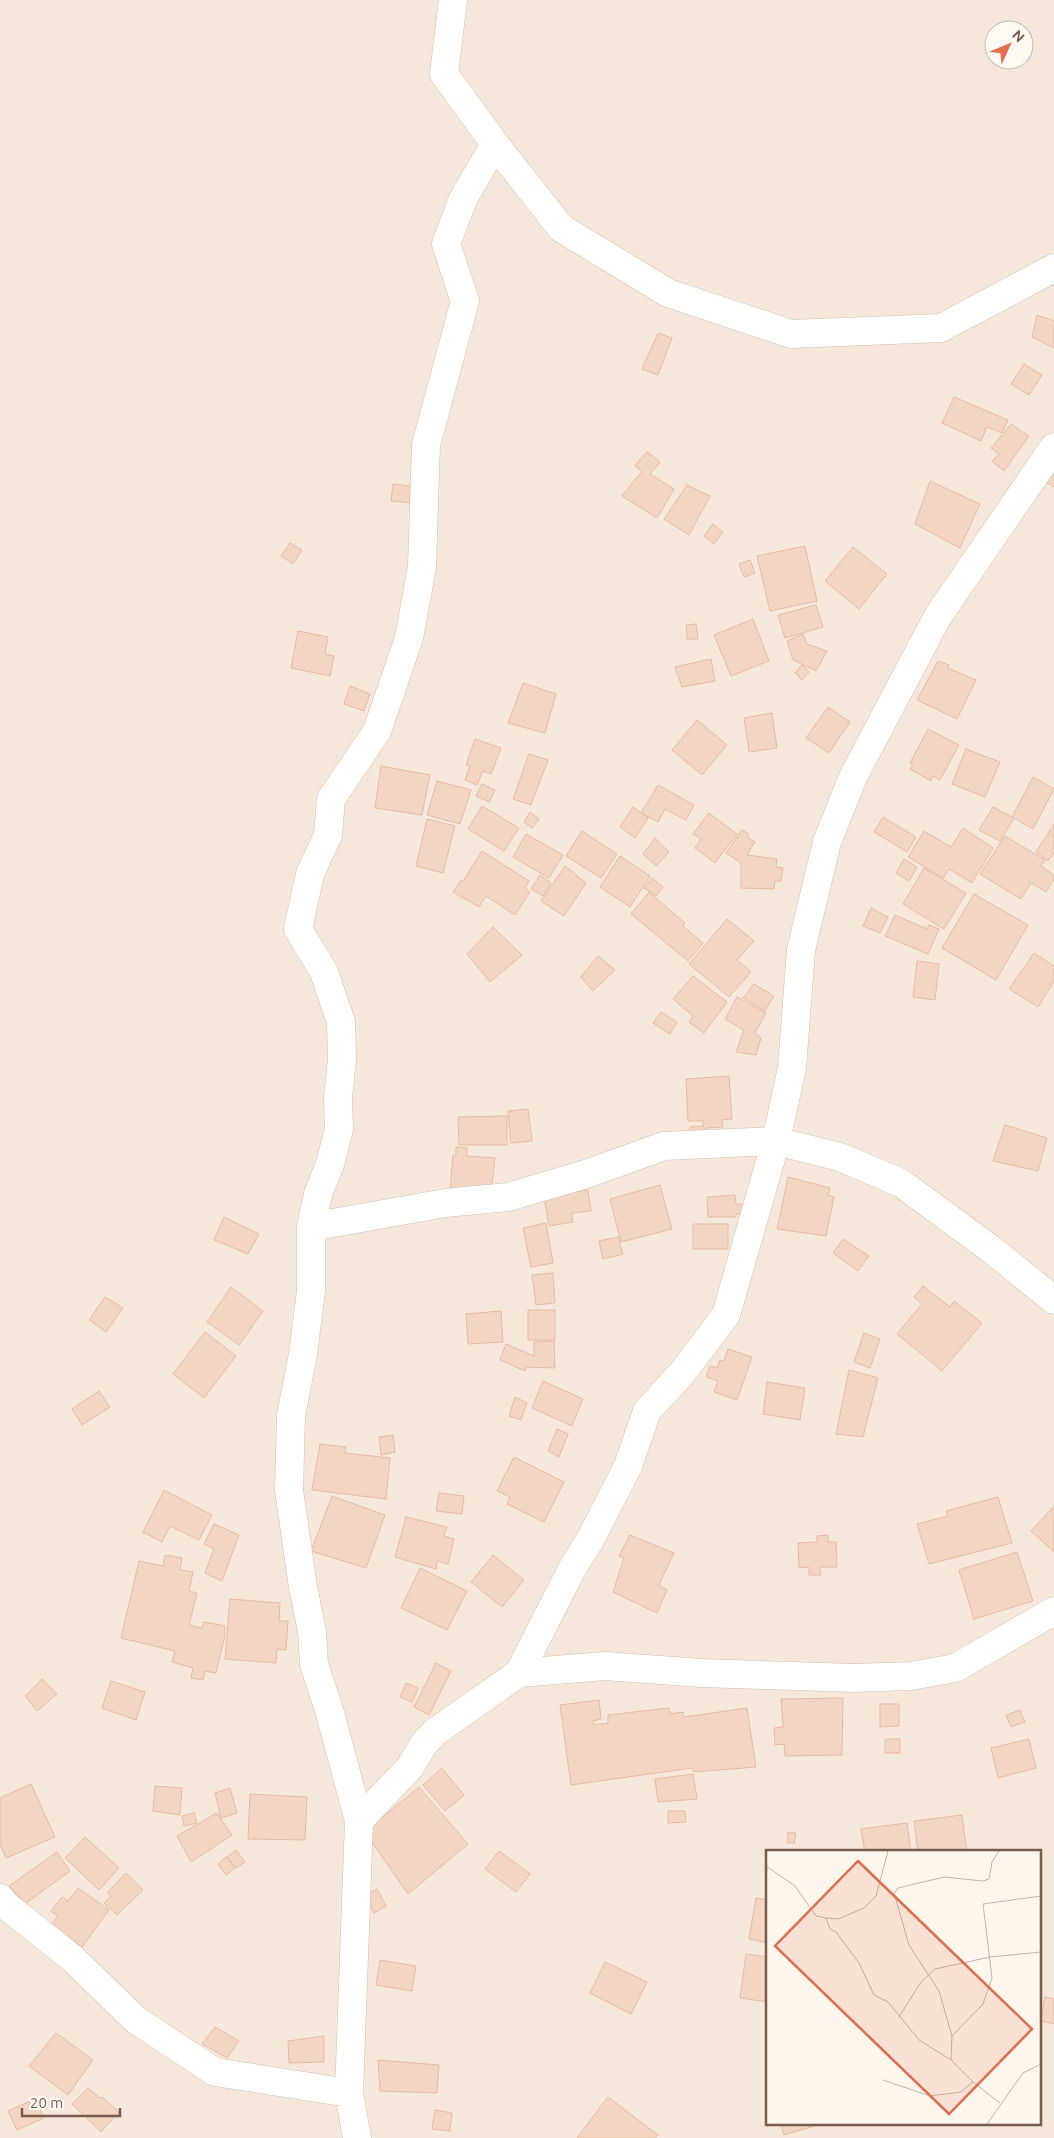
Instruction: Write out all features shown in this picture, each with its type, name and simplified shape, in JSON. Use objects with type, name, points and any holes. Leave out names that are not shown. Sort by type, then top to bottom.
[{"type":"street","points":[[453,0],[444,74],[495,144],[561,228],[668,292],[791,334],[940,328],[1054,268]]},
{"type":"street","points":[[357,2138],[350,2093],[359,1821],[330,1713],[314,1664],[312,1630],[303,1588],[289,1490],[291,1416],[303,1354],[311,1291],[311,1227],[318,1194],[330,1164],[339,1129],[338,1098],[342,1059],[341,1022],[324,972],[298,928],[310,874],[328,836],[331,799],[377,731],[409,638],[422,567],[426,445],[465,301],[446,244],[463,199],[495,144]]},
{"type":"street","points":[[359,1821],[417,1756],[435,1732],[520,1673],[573,1567],[590,1540],[628,1466],[647,1412],[682,1372],[726,1315],[776,1141],[792,1068],[801,950],[827,842],[853,777],[938,616],[1054,447]]},
{"type":"street","points":[[311,1227],[445,1203],[508,1197],[586,1174],[664,1146],[776,1141],[840,1157],[901,1183],[992,1250],[1054,1300]]},
{"type":"street","points":[[520,1673],[605,1666],[701,1673],[854,1678],[911,1676],[955,1668],[1054,1610]]},
{"type":"street","points":[[0,1898],[4,1904],[72,1958],[136,2020],[215,2072],[350,2093]]},
{"type":"shaded area","points":[[0,0],[1054,0],[1054,2138],[0,2138]]},
{"type":"building","points":[[1037,315],[1054,321],[1054,348],[1032,337]]},
{"type":"building","points":[[658,333],[672,338],[658,375],[642,369]]},
{"type":"building","points":[[1024,364],[1042,375],[1029,395],[1011,384]]},
{"type":"building","points":[[954,397],[1008,420],[1002,433],[987,427],[981,441],[942,423]]},
{"type":"building","points":[[1011,424],[1029,436],[1004,471],[992,461],[999,454],[991,448]]},
{"type":"building","points":[[647,452],[660,462],[650,474],[674,489],[657,518],[622,496],[642,471],[635,466]]},
{"type":"building","points":[[1054,472],[1054,487],[1046,482]]},
{"type":"building","points":[[930,481],[980,504],[960,548],[915,524]]},
{"type":"building","points":[[393,484],[411,486],[410,503],[391,501]]},
{"type":"building","points":[[687,485],[710,496],[689,535],[664,519]]},
{"type":"building","points":[[713,524],[723,532],[714,544],[704,536]]},
{"type":"building","points":[[290,543],[302,550],[293,564],[281,556]]},
{"type":"building","points":[[805,546],[817,601],[770,611],[757,556]]},
{"type":"building","points":[[853,547],[887,574],[859,609],[825,581]]},
{"type":"building","points":[[750,560],[755,573],[744,577],[739,564]]},
{"type":"building","points":[[816,605],[823,627],[785,638],[778,615]]},
{"type":"building","points":[[753,619],[769,661],[731,676],[714,635]]},
{"type":"building","points":[[696,624],[698,639],[687,639],[686,625]]},
{"type":"building","points":[[298,631],[328,637],[325,654],[334,656],[330,676],[291,668]]},
{"type":"building","points":[[803,634],[807,644],[827,651],[816,671],[793,660],[787,641]]},
{"type":"building","points":[[711,659],[715,681],[682,687],[675,667]]},
{"type":"building","points":[[938,661],[949,665],[948,668],[976,680],[957,719],[917,700]]},
{"type":"building","points":[[802,665],[809,672],[802,680],[795,673]]},
{"type":"building","points":[[523,683],[556,694],[545,733],[508,723]]},
{"type":"building","points":[[350,686],[370,694],[364,711],[344,704]]},
{"type":"building","points":[[828,707],[850,722],[829,753],[806,738]]},
{"type":"building","points":[[772,713],[777,748],[749,752],[744,718]]},
{"type":"building","points":[[697,720],[727,745],[702,775],[672,750]]},
{"type":"building","points":[[928,729],[959,745],[940,780],[933,776],[931,781],[910,769],[913,765],[910,763]]},
{"type":"building","points":[[475,739],[501,748],[491,774],[483,771],[477,785],[465,780],[470,766],[466,765]]},
{"type":"building","points":[[966,749],[1000,762],[985,797],[952,784]]},
{"type":"building","points":[[529,754],[548,760],[531,805],[513,799]]},
{"type":"building","points":[[381,766],[430,775],[422,815],[375,808]]},
{"type":"building","points":[[1033,777],[1054,789],[1033,829],[1012,817]]},
{"type":"building","points":[[437,781],[471,790],[460,824],[427,815]]},
{"type":"building","points":[[482,784],[495,790],[489,802],[476,796]]},
{"type":"building","points":[[658,785],[694,805],[686,820],[665,809],[658,822],[641,813]]},
{"type":"building","points":[[482,806],[519,828],[504,851],[468,829]]},
{"type":"building","points":[[633,807],[648,818],[635,838],[620,827]]},
{"type":"building","points":[[993,807],[1014,818],[1000,841],[979,830]]},
{"type":"building","points":[[530,812],[539,819],[532,828],[524,822]]},
{"type":"building","points":[[709,813],[737,834],[715,863],[695,848],[701,839],[693,834]]},
{"type":"building","points":[[883,817],[916,837],[907,852],[874,832]]},
{"type":"building","points":[[427,819],[455,826],[443,873],[416,866]]},
{"type":"building","points":[[1054,824],[1054,848],[1052,851],[1054,853],[1048,861],[1036,852]]},
{"type":"building","points":[[963,828],[993,848],[972,883],[949,869],[943,878],[908,857],[924,831],[951,847]]},
{"type":"building","points":[[742,830],[749,834],[747,837],[755,842],[747,855],[777,859],[776,867],[783,868],[781,881],[775,881],[774,889],[741,888],[741,863],[726,853]]},
{"type":"building","points":[[582,831],[617,854],[601,878],[566,856]]},
{"type":"building","points":[[526,834],[563,855],[549,878],[513,857]]},
{"type":"building","points":[[1005,836],[1045,860],[1041,866],[1054,875],[1054,879],[1046,892],[1031,883],[1021,899],[980,874]]},
{"type":"building","points":[[655,838],[669,852],[656,866],[643,854]]},
{"type":"building","points":[[482,851],[529,881],[525,888],[530,892],[515,915],[486,896],[479,907],[453,892],[461,880],[463,881]]},
{"type":"building","points":[[620,856],[650,876],[630,907],[600,887]]},
{"type":"building","points":[[904,859],[917,867],[909,881],[896,873]]},
{"type":"building","points":[[565,866],[586,883],[564,916],[541,901]]},
{"type":"building","points":[[924,868],[966,893],[944,929],[903,904]]},
{"type":"building","points":[[540,875],[551,883],[543,896],[531,889]]},
{"type":"building","points":[[652,878],[663,887],[656,896],[644,888]]},
{"type":"building","points":[[649,892],[685,923],[683,926],[703,943],[688,961],[631,914]]},
{"type":"building","points":[[974,894],[1028,925],[996,980],[942,948]]},
{"type":"building","points":[[871,908],[888,917],[880,933],[863,926]]},
{"type":"building","points":[[895,915],[927,929],[929,925],[939,929],[928,954],[885,936]]},
{"type":"building","points":[[727,919],[754,941],[737,960],[751,972],[729,997],[689,964]]},
{"type":"building","points":[[493,927],[522,955],[490,982],[467,954]]},
{"type":"building","points":[[1034,953],[1054,966],[1054,981],[1038,1007],[1009,989]]},
{"type":"building","points":[[598,956],[615,970],[593,991],[581,977]]},
{"type":"building","points":[[917,961],[939,964],[935,1000],[913,997]]},
{"type":"building","points":[[693,976],[727,1002],[704,1033],[689,1022],[693,1016],[673,999]]},
{"type":"building","points":[[754,984],[774,996],[765,1011],[743,998]]},
{"type":"building","points":[[737,997],[766,1013],[755,1033],[761,1038],[756,1055],[736,1052],[744,1030],[725,1019]]},
{"type":"building","points":[[661,1012],[677,1022],[670,1034],[653,1023]]},
{"type":"building","points":[[729,1076],[732,1119],[722,1120],[723,1127],[706,1128],[706,1138],[690,1138],[690,1127],[703,1126],[703,1121],[688,1121],[686,1079]]},
{"type":"building","points":[[528,1109],[532,1141],[511,1143],[508,1111]]},
{"type":"building","points":[[507,1116],[507,1145],[459,1145],[458,1117]]},
{"type":"building","points":[[1005,1125],[1047,1138],[1038,1171],[993,1161]]},
{"type":"building","points":[[456,1147],[467,1148],[467,1156],[495,1158],[491,1193],[450,1190],[453,1155],[456,1155]]},
{"type":"building","points":[[788,1177],[830,1188],[828,1195],[834,1197],[826,1236],[777,1229]]},
{"type":"building","points":[[660,1185],[672,1229],[621,1242],[610,1199]]},
{"type":"building","points":[[588,1190],[591,1211],[572,1213],[573,1222],[549,1226],[544,1197]]},
{"type":"building","points":[[735,1195],[736,1204],[742,1204],[743,1214],[736,1214],[736,1217],[708,1217],[707,1197]]},
{"type":"building","points":[[224,1217],[259,1234],[248,1254],[214,1240]]},
{"type":"building","points":[[546,1223],[553,1263],[531,1267],[523,1228]]},
{"type":"building","points":[[693,1224],[728,1224],[728,1249],[693,1249]]},
{"type":"building","points":[[618,1237],[623,1254],[603,1259],[599,1241]]},
{"type":"building","points":[[843,1239],[869,1256],[858,1271],[833,1253]]},
{"type":"building","points":[[553,1273],[555,1303],[536,1305],[532,1275]]},
{"type":"building","points":[[923,1286],[950,1307],[954,1301],[982,1323],[942,1371],[897,1334],[922,1304],[914,1297]]},
{"type":"building","points":[[231,1287],[263,1311],[239,1345],[207,1322]]},
{"type":"building","points":[[105,1297],[123,1308],[106,1332],[89,1320]]},
{"type":"building","points":[[528,1310],[555,1310],[555,1340],[528,1340]]},
{"type":"building","points":[[501,1311],[503,1342],[468,1344],[466,1314]]},
{"type":"building","points":[[205,1332],[236,1356],[204,1398],[173,1374]]},
{"type":"building","points":[[864,1333],[880,1339],[870,1368],[854,1362]]},
{"type":"building","points":[[554,1341],[555,1368],[526,1367],[525,1371],[500,1360],[506,1344],[534,1356],[534,1342]]},
{"type":"building","points":[[728,1349],[752,1357],[737,1400],[714,1392],[718,1381],[706,1377],[710,1366],[717,1368],[720,1360],[724,1361]]},
{"type":"building","points":[[849,1370],[878,1378],[863,1437],[836,1434]]},
{"type":"building","points":[[543,1381],[583,1399],[572,1426],[532,1408]]},
{"type":"building","points":[[767,1382],[805,1388],[800,1420],[763,1414]]},
{"type":"building","points":[[99,1391],[110,1407],[82,1425],[72,1409]]},
{"type":"building","points":[[515,1397],[527,1403],[521,1420],[509,1416]]},
{"type":"building","points":[[557,1429],[568,1434],[559,1457],[548,1451]]},
{"type":"building","points":[[393,1435],[395,1452],[381,1455],[379,1437]]},
{"type":"building","points":[[320,1444],[346,1447],[345,1453],[390,1458],[386,1499],[312,1490]]},
{"type":"building","points":[[514,1457],[564,1482],[544,1522],[507,1504],[510,1497],[497,1491]]},
{"type":"building","points":[[164,1490],[212,1515],[199,1540],[170,1526],[162,1542],[143,1532]]},
{"type":"building","points":[[439,1493],[464,1496],[462,1514],[436,1511]]},
{"type":"building","points":[[332,1496],[385,1515],[366,1568],[311,1551]]},
{"type":"building","points":[[998,1497],[1012,1543],[929,1564],[917,1524],[948,1516],[946,1511]]},
{"type":"building","points":[[1054,1506],[1054,1552],[1031,1531]]},
{"type":"building","points":[[406,1517],[447,1527],[444,1536],[454,1539],[448,1564],[437,1561],[436,1569],[395,1557]]},
{"type":"building","points":[[214,1524],[239,1535],[222,1581],[205,1573],[214,1549],[204,1544]]},
{"type":"building","points":[[630,1535],[674,1553],[659,1585],[667,1590],[657,1613],[613,1592],[624,1558],[619,1556]]},
{"type":"building","points":[[828,1535],[828,1542],[836,1542],[837,1567],[820,1567],[821,1575],[809,1575],[809,1567],[799,1568],[798,1543],[817,1542],[817,1536]]},
{"type":"building","points":[[1017,1552],[1033,1601],[974,1619],[959,1570]]},
{"type":"building","points":[[165,1555],[182,1558],[180,1570],[193,1572],[189,1591],[197,1593],[189,1625],[202,1628],[204,1622],[225,1626],[225,1635],[216,1673],[205,1671],[203,1680],[191,1678],[193,1668],[172,1662],[175,1651],[121,1638],[139,1561],[163,1566]]},
{"type":"building","points":[[493,1555],[524,1580],[502,1607],[471,1582]]},
{"type":"building","points":[[420,1568],[467,1591],[447,1630],[401,1608]]},
{"type":"building","points":[[230,1599],[280,1603],[279,1621],[288,1621],[286,1650],[277,1649],[276,1663],[225,1659]]},
{"type":"building","points":[[436,1663],[451,1671],[429,1715],[414,1707]]},
{"type":"building","points":[[42,1679],[57,1694],[37,1711],[25,1696]]},
{"type":"building","points":[[111,1681],[145,1692],[136,1720],[102,1708]]},
{"type":"building","points":[[406,1683],[418,1688],[412,1702],[400,1697]]},
{"type":"building","points":[[843,1698],[842,1755],[785,1756],[784,1744],[775,1745],[774,1728],[783,1727],[781,1699]]},
{"type":"building","points":[[599,1700],[601,1719],[593,1721],[594,1725],[608,1723],[608,1715],[669,1708],[670,1714],[683,1712],[684,1717],[747,1708],[756,1767],[694,1772],[692,1768],[571,1785],[560,1705]]},
{"type":"building","points":[[880,1704],[899,1704],[899,1726],[880,1727]]},
{"type":"building","points":[[1020,1710],[1025,1722],[1011,1727],[1006,1715]]},
{"type":"building","points":[[885,1739],[900,1739],[900,1753],[885,1753]]},
{"type":"building","points":[[1029,1739],[1036,1768],[998,1778],[991,1748]]},
{"type":"building","points":[[442,1768],[464,1795],[445,1811],[423,1785]]},
{"type":"building","points":[[693,1774],[697,1799],[658,1802],[655,1779]]},
{"type":"building","points":[[31,1784],[55,1837],[6,1858],[0,1844],[0,1798]]},
{"type":"building","points":[[155,1786],[182,1788],[180,1815],[153,1811]]},
{"type":"building","points":[[419,1787],[468,1844],[408,1894],[365,1832]]},
{"type":"building","points":[[230,1788],[237,1813],[221,1818],[215,1793]]},
{"type":"building","points":[[250,1794],[307,1797],[305,1840],[248,1839]]},
{"type":"building","points":[[668,1811],[685,1811],[686,1822],[668,1823]]},
{"type":"building","points":[[194,1813],[197,1823],[184,1826],[182,1816]]},
{"type":"building","points":[[217,1813],[232,1835],[191,1862],[177,1836]]},
{"type":"building","points":[[962,1815],[967,1850],[918,1850],[914,1821]]},
{"type":"building","points":[[907,1823],[911,1850],[865,1850],[861,1829]]},
{"type":"building","points":[[788,1832],[796,1833],[794,1843],[787,1843]]},
{"type":"building","points":[[85,1837],[119,1868],[99,1890],[65,1858]]},
{"type":"building","points":[[236,1850],[245,1862],[236,1868],[227,1857]]},
{"type":"building","points":[[499,1851],[530,1874],[516,1892],[485,1869]]},
{"type":"building","points":[[57,1852],[70,1871],[25,1904],[9,1886]]},
{"type":"building","points":[[226,1857],[235,1868],[226,1875],[218,1864]]},
{"type":"building","points":[[126,1873],[143,1890],[117,1915],[104,1903],[111,1896],[107,1893]]},
{"type":"building","points":[[78,1888],[109,1910],[82,1947],[51,1925],[58,1916],[51,1911],[62,1897],[68,1901]]},
{"type":"building","points":[[377,1889],[386,1906],[374,1913],[365,1896]]},
{"type":"building","points":[[756,1898],[766,1900],[766,1943],[749,1939]]},
{"type":"building","points":[[746,1954],[766,1957],[766,2002],[740,1998]]},
{"type":"building","points":[[380,1960],[416,1966],[412,1991],[376,1985]]},
{"type":"building","points":[[605,1962],[647,1982],[631,2014],[590,1993]]},
{"type":"building","points":[[1045,1997],[1054,1999],[1054,2024],[1042,2021]]},
{"type":"building","points":[[215,2027],[239,2041],[227,2058],[202,2044]]},
{"type":"building","points":[[56,2033],[93,2060],[68,2095],[29,2066]]},
{"type":"building","points":[[324,2036],[324,2062],[289,2063],[288,2041]]},
{"type":"building","points":[[378,2060],[439,2065],[437,2093],[380,2091]]},
{"type":"building","points":[[88,2088],[119,2112],[101,2132],[72,2104]]},
{"type":"building","points":[[608,2097],[658,2135],[655,2138],[577,2138]]},
{"type":"building","points":[[35,2099],[44,2118],[17,2130],[8,2111]]},
{"type":"building","points":[[435,2110],[452,2113],[450,2131],[432,2129]]},
{"type":"building","points":[[782,2126],[814,2126],[784,2135]]}]
